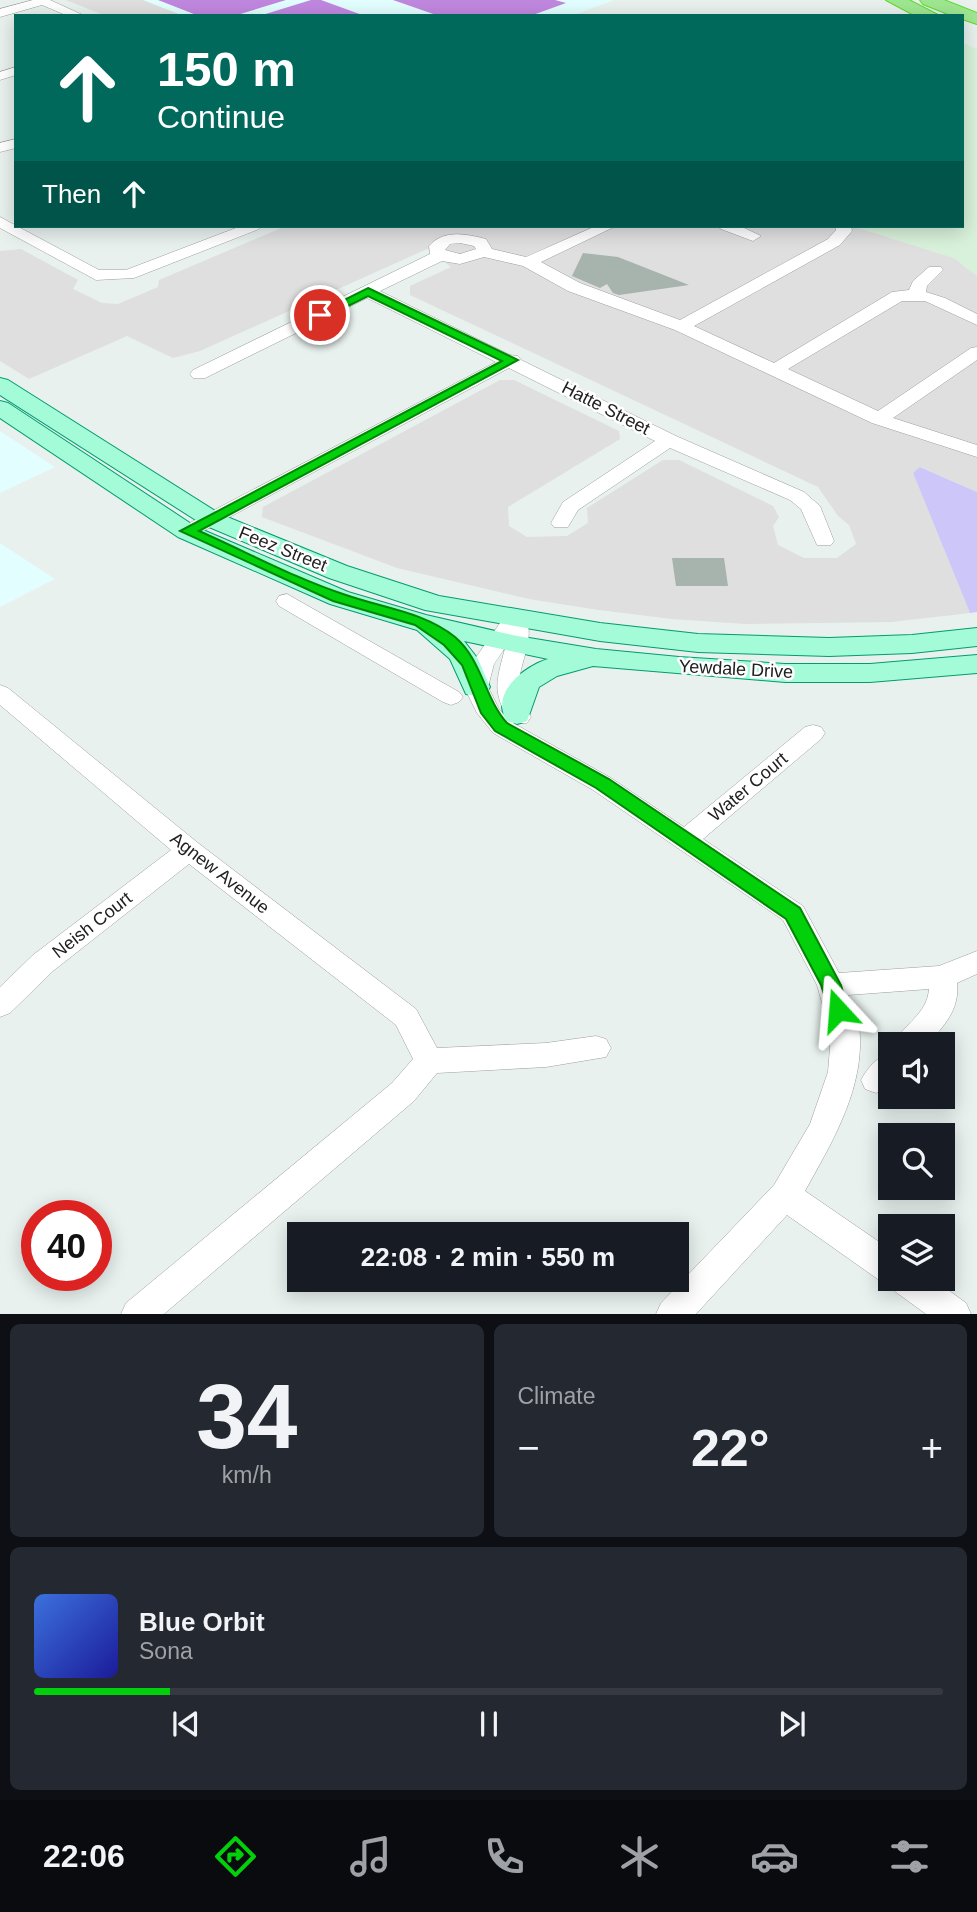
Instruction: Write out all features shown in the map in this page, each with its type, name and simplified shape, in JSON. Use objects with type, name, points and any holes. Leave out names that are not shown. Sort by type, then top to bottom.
[{"type":"highway","points":[[895,0],[926,14]]},
{"type":"highway","points":[[929,0],[977,19]]},
{"type":"main road","name":"Feez Street","points":[[0,385],[211,519],[338,572],[435,604],[510,634]]},
{"type":"main road","name":"Feez Street","points":[[0,408],[187,531],[335,597],[421,622],[510,634]]},
{"type":"main road","points":[[421,622],[450,641],[461,653],[469,663],[476,687]]},
{"type":"main road","name":"Yewdale Drive","points":[[510,634],[600,632],[750,645],[912,644],[977,637]]},
{"type":"main road","name":"Yewdale Drive","points":[[510,634],[596,658],[785,673],[870,673],[977,664]]},
{"type":"main road","points":[[517,714],[517,699],[522,688],[547,668],[596,658]]},
{"type":"street","points":[[0,13],[41,1],[74,14]]},
{"type":"street","points":[[0,222],[96,275],[128,275],[249,228]]},
{"type":"street","points":[[528,262],[604,228]]},
{"type":"street","points":[[731,228],[753,236]]},
{"type":"street","points":[[681,326],[825,247],[844,231],[843,228]]},
{"type":"street","points":[[482,252],[484,249],[480,242],[462,232],[437,246],[437,252],[441,255],[464,259],[482,252],[528,262],[574,288],[681,326],[879,419],[977,451]]},
{"type":"street","points":[[0,246],[25,236]]},
{"type":"street","points":[[199,374],[441,255]]},
{"type":"street","points":[[917,293],[919,284],[936,270]]},
{"type":"street","name":"Hatte Street","points":[[368,292],[512,360],[669,440],[797,496],[810,506],[824,541]]},
{"type":"street","points":[[776,369],[898,296],[917,293],[938,299],[977,320]]},
{"type":"street","points":[[879,419],[977,352]]},
{"type":"street","points":[[187,531],[512,360]]},
{"type":"street","points":[[561,523],[570,506],[669,440]]},
{"type":"street","name":"Feez Street","points":[[313,616],[335,597]]},
{"type":"street","points":[[288,601],[450,697]]},
{"type":"street","points":[[510,634],[482,663],[476,687],[489,713],[501,727],[602,784],[793,914],[831,985],[846,1035],[843,1072],[824,1128],[785,1195],[673,1314]]},
{"type":"street","points":[[510,634],[507,690],[517,714],[551,753]]},
{"type":"street","name":"Agnew Avenue","points":[[0,693],[189,850],[406,1017],[429,1061]]},
{"type":"street","name":"Water Court","points":[[684,841],[813,733]]},
{"type":"street","name":"Neish Court","points":[[0,1005],[43,963],[189,850]]},
{"type":"street","points":[[831,985],[942,977],[977,962]]},
{"type":"street","points":[[920,1032],[941,1009],[945,996],[942,977]]},
{"type":"street","points":[[138,1314],[403,1092],[429,1061],[546,1055],[596,1048]]},
{"type":"street","points":[[785,1195],[878,1260]]},
{"type":"street","points":[[922,1291],[954,1314]]},
{"type":"shaded area","points":[[66,0],[143,0],[179,14],[101,14]]},
{"type":"shaded area","points":[[143,0],[614,0],[576,14],[179,14]]},
{"type":"shaded area","points":[[158,0],[286,0],[240,14],[194,14]]},
{"type":"shaded area","points":[[311,0],[321,0],[360,14],[266,14]]},
{"type":"shaded area","points":[[393,0],[555,0],[566,3],[536,14],[433,14]]},
{"type":"shaded area","points":[[964,43],[977,49],[977,276],[954,258],[859,228],[964,228]]},
{"type":"shaded area","points":[[281,228],[859,228],[954,258],[977,276],[977,492],[921,467],[913,473],[970,613],[891,622],[745,624],[599,610],[529,599],[397,568],[262,517],[263,507],[500,380],[514,380],[619,431],[620,439],[508,507],[509,526],[527,537],[567,536],[588,523],[587,508],[663,460],[679,460],[773,506],[779,517],[773,526],[778,545],[804,558],[837,558],[856,544],[849,525],[838,516],[818,487],[410,295],[410,286],[451,267],[427,249],[200,351],[173,358],[127,336],[29,379],[0,361],[0,251],[21,249],[78,280],[73,289],[102,303],[118,304],[158,287],[159,280]]},
{"type":"shaded area","points":[[0,431],[55,467],[0,493]]},
{"type":"shaded area","points":[[920,467],[977,492],[977,612],[970,613],[913,473]]},
{"type":"shaded area","points":[[0,543],[55,579],[0,607]]},
{"type":"building","points":[[583,253],[618,257],[689,285],[619,295],[613,293],[607,284],[600,288],[572,276]]},
{"type":"building","points":[[672,558],[724,558],[728,586],[676,586]]},
{"type":"route","points":[[320,315],[368,292],[512,360],[187,531],[339,598],[421,622],[450,641],[469,663],[476,687],[489,713],[501,727],[602,784],[793,914],[831,985],[838,1010]]}]
